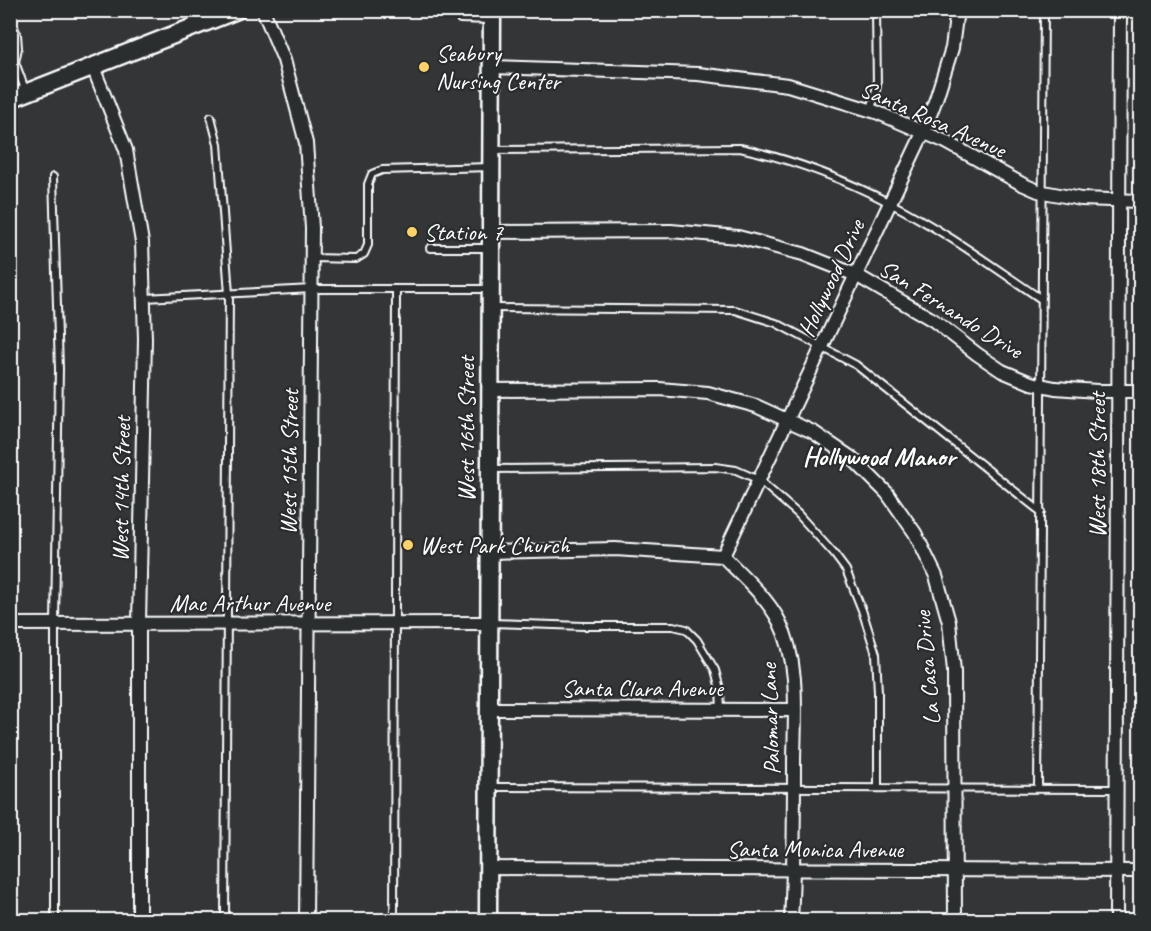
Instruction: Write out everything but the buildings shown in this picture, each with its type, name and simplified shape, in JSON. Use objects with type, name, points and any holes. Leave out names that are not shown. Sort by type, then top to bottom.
[{"type":"main road","points":[[18,96],[237,10]]},
{"type":"main road","name":"West 16th Street","points":[[488,921],[492,15]]},
{"type":"street","name":"West 15th Street","points":[[263,10],[284,60],[306,143],[312,228],[306,921]]},
{"type":"street","name":"Hollywood Drive","points":[[723,555],[923,133],[952,48],[957,10]]},
{"type":"street","name":"West 18th Street","points":[[1116,921],[1120,10]]},
{"type":"street","name":"West 14th Street","points":[[93,67],[126,150],[142,242],[145,298],[139,624],[139,921]]},
{"type":"street","name":"Santa Rosa Avenue","points":[[492,67],[698,74],[788,85],[871,110],[946,142],[1041,192],[1081,199],[1140,201]]},
{"type":"street","name":"San Fernando Drive","points":[[491,240],[671,231],[738,237],[803,254],[856,275],[933,320],[1002,371],[1055,388],[1098,392],[1140,391]]},
{"type":"street","name":"La Casa Drive","points":[[490,390],[659,389],[708,393],[756,406],[813,432],[853,459],[887,493],[915,533],[936,576],[949,622],[954,670],[955,921]]},
{"type":"street","points":[[490,552],[615,549],[723,555]]},
{"type":"street","name":"Palomar Lane","points":[[723,555],[765,600],[780,622],[791,660],[794,710],[794,870],[791,921]]},
{"type":"street","name":"Mac Arthur Avenue","points":[[10,624],[490,623]]},
{"type":"street","name":"Santa Clara Avenue","points":[[489,709],[794,710]]},
{"type":"street","name":"Santa Monica Avenue","points":[[489,868],[1140,871]]},
{"type":"lane","points":[[190,10],[197,26]]},
{"type":"lane","points":[[460,10],[460,20],[492,15]]},
{"type":"lane","points":[[871,110],[877,86],[876,10]]},
{"type":"lane","points":[[1038,788],[1044,10]]},
{"type":"lane","points":[[10,18],[17,34],[18,48],[13,62],[18,96]]},
{"type":"lane","points":[[211,117],[218,144],[229,294],[225,921]]},
{"type":"lane","points":[[312,258],[356,259],[364,254],[368,245],[368,184],[372,174],[382,170],[491,159],[740,148],[767,154],[811,169],[890,203],[947,236],[1041,298]]},
{"type":"lane","points":[[53,177],[58,369],[55,921]]},
{"type":"lane","points":[[430,249],[491,240]]},
{"type":"lane","points":[[145,298],[312,289],[491,289]]},
{"type":"lane","points":[[394,921],[396,289]]},
{"type":"lane","points":[[491,308],[735,310],[776,323],[856,365],[1041,512]]},
{"type":"lane","points":[[490,469],[715,467],[736,470],[759,480],[798,514],[834,554],[846,570],[862,610],[876,654],[878,788]]},
{"type":"lane","points":[[490,623],[673,626],[686,629],[697,640],[715,670],[720,689],[721,710]]},
{"type":"lane","points":[[489,787],[1116,789]]},
{"type":"place","name":"Seabury Nursing Center","points":[[424,67]]},
{"type":"place","name":"Station 7","points":[[412,232]]},
{"type":"place","name":"West Park Church","points":[[408,545]]},
{"type":"district","name":"Hollywood Manor","points":[[879,456]]}]
